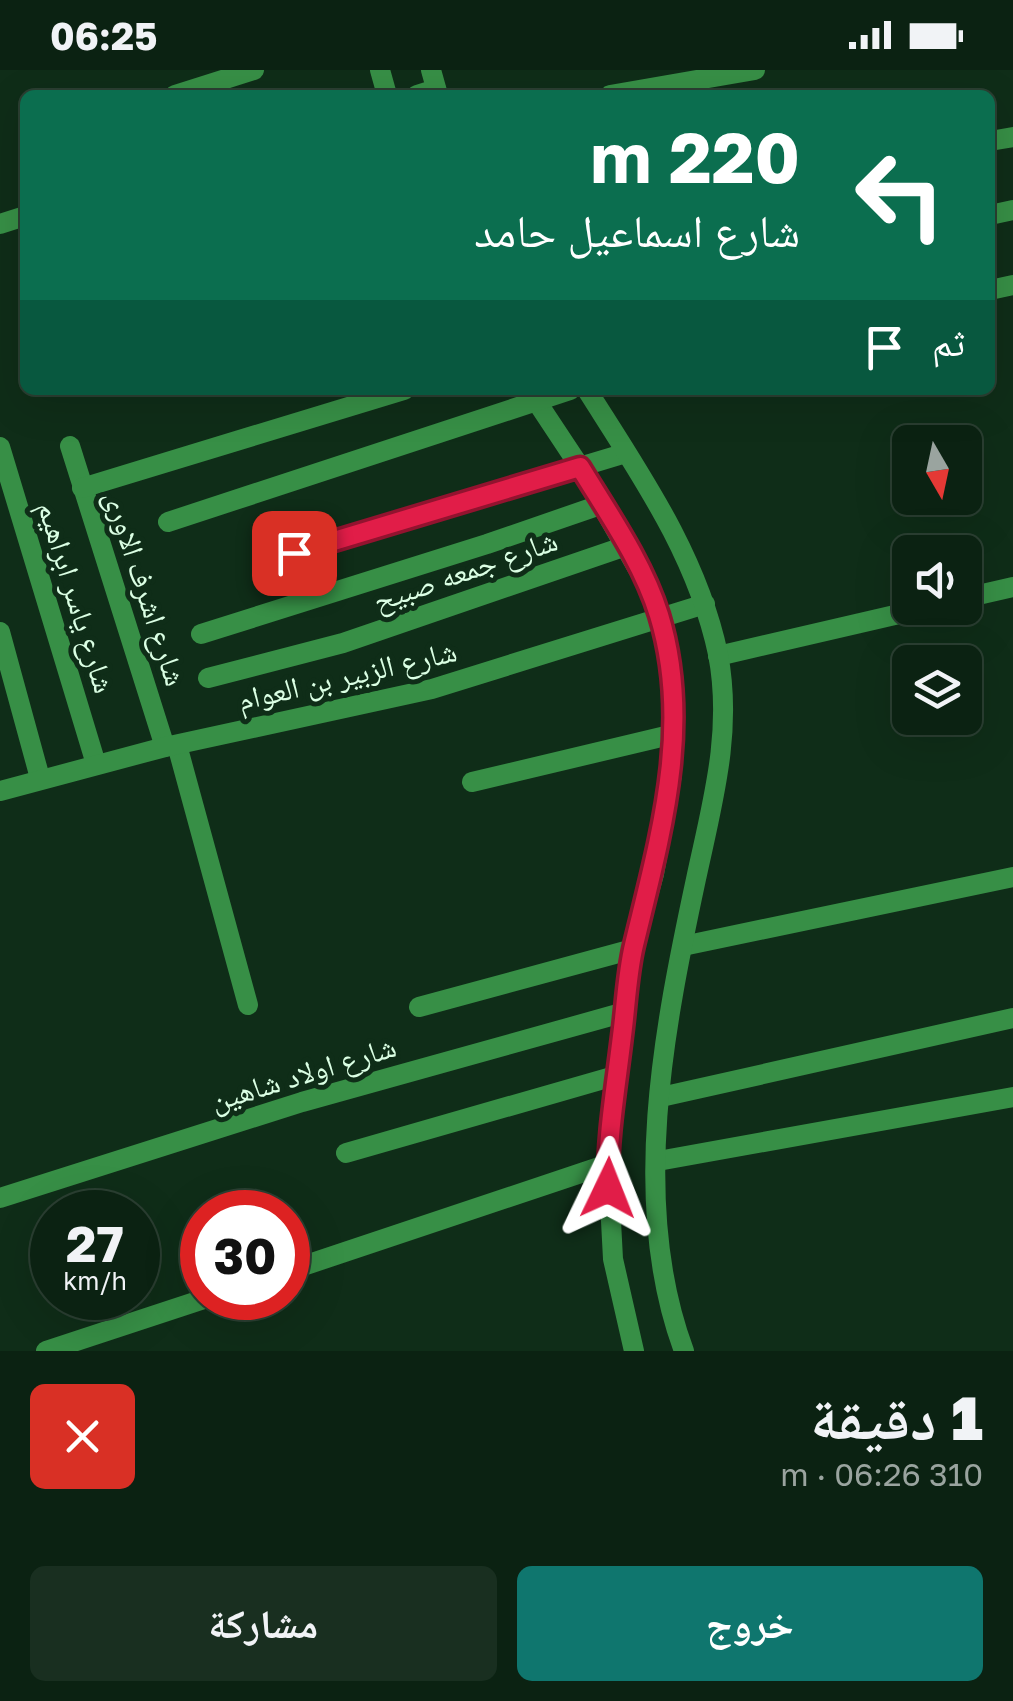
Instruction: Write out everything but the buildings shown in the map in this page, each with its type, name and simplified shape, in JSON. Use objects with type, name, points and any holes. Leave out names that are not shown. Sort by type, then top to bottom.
[{"type":"street","points":[[192,90],[254,70]]},
{"type":"street","points":[[639,90],[755,70]]},
{"type":"street","points":[[82,488],[388,395]]},
{"type":"street","points":[[168,522],[533,395],[626,546],[660,616],[672,684],[674,734],[664,822],[633,949],[608,1164],[613,1259],[634,1351]]},
{"type":"street","points":[[591,395],[665,514],[705,604],[718,656],[723,723],[718,783],[683,946],[661,1097],[660,1266],[667,1304],[684,1351]]},
{"type":"street","name":"شارع اشرف الاورى","points":[[70,446],[171,746],[248,1006]]},
{"type":"street","name":"شارع ياسر ابراهيم","points":[[0,447],[96,764]]},
{"type":"street","points":[[294,553],[626,453]]},
{"type":"street","points":[[201,634],[602,504]]},
{"type":"street","name":"شارع جمعه صبيح","points":[[208,678],[343,643],[626,546]]},
{"type":"street","points":[[982,594],[1013,587]]},
{"type":"street","name":"شارع الزبير بن العوام","points":[[0,791],[171,746],[432,689],[705,604]]},
{"type":"street","points":[[718,656],[892,615]]},
{"type":"street","points":[[0,632],[40,778]]},
{"type":"street","points":[[472,782],[674,734]]},
{"type":"street","points":[[683,946],[1013,876]]},
{"type":"street","points":[[420,1008],[633,949]]},
{"type":"street","name":"شارع اولاد شاهين","points":[[0,1198],[302,1102],[625,1012]]},
{"type":"street","points":[[661,1097],[1013,1018]]},
{"type":"street","points":[[346,1153],[618,1075]]},
{"type":"street","points":[[658,1161],[1013,1097]]},
{"type":"street","points":[[310,1263],[608,1164]]},
{"type":"street","points":[[46,1351],[180,1307]]},
{"type":"route","points":[[294,553],[580,467],[648,587],[660,616],[672,684],[672,776],[654,874],[633,949],[611,1120],[608,1188]]}]
